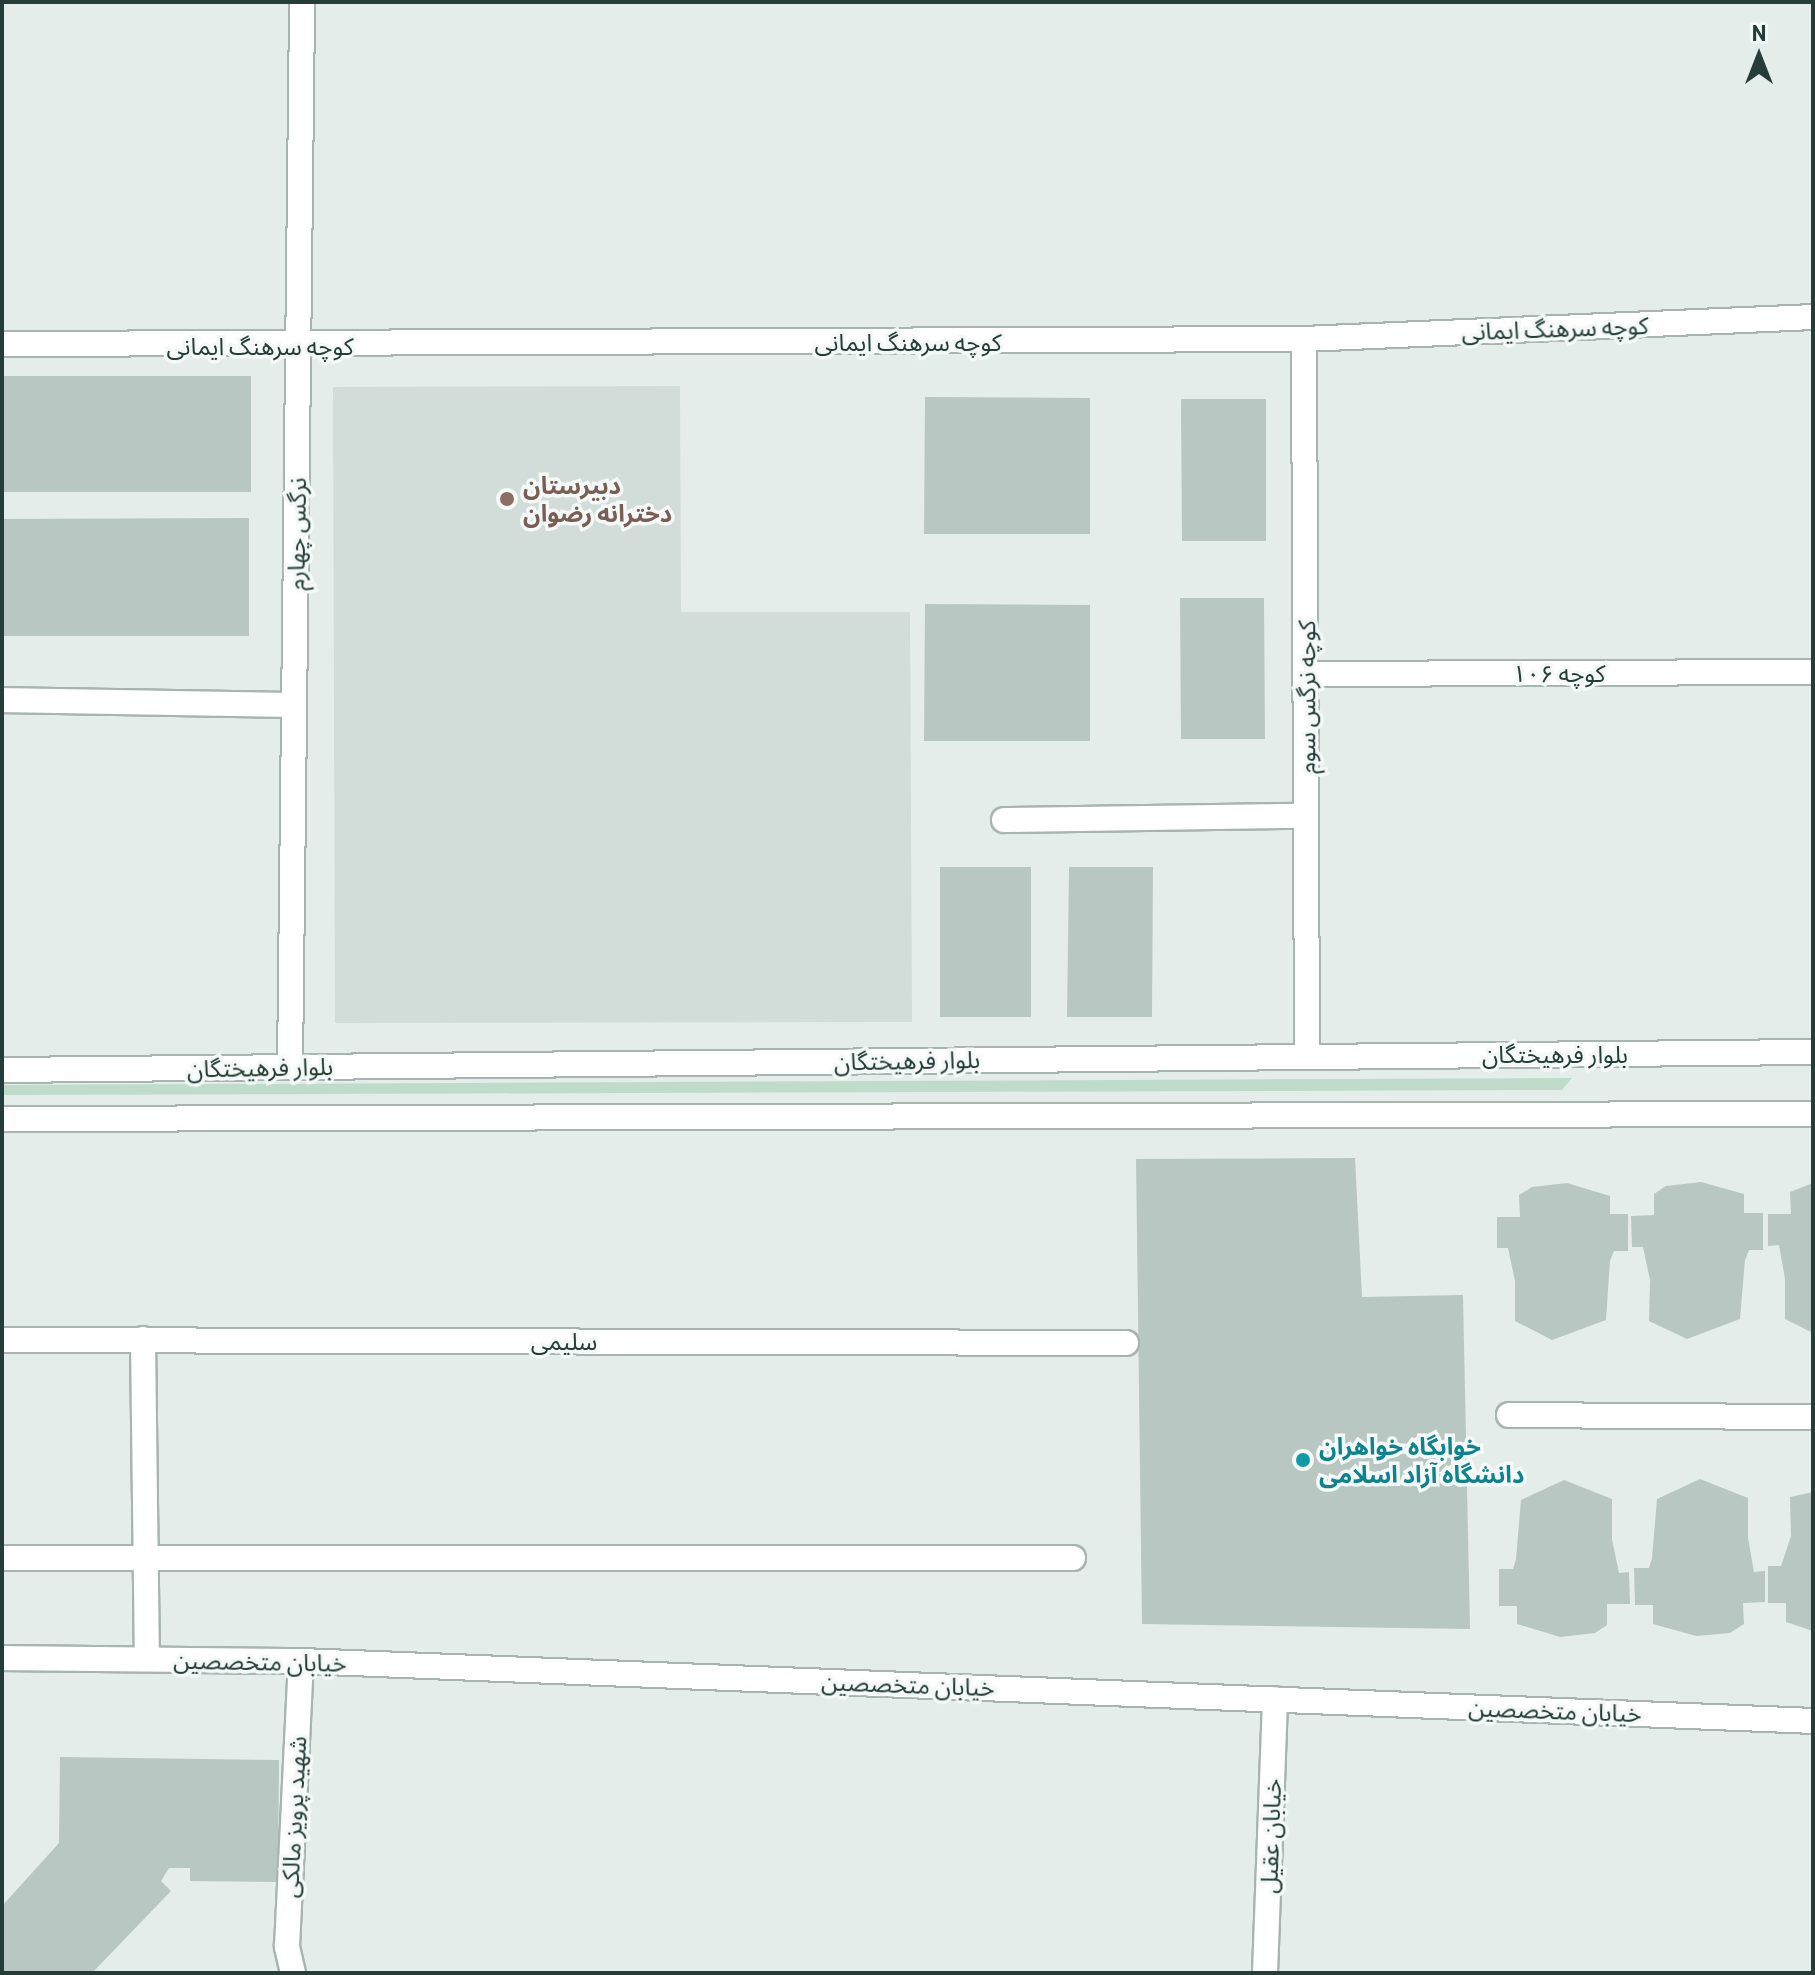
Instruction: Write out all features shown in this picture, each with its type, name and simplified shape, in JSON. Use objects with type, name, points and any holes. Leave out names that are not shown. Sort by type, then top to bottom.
[{"type":"street","name":"نرگس چهارم","points":[[290,1067],[302,2]]},
{"type":"street","name":"کوچه سرهنگ ایمانی","points":[[2,344],[298,347],[1304,339],[1813,317]]},
{"type":"street","name":"کوچه نرگس سوم","points":[[1304,339],[1307,1055]]},
{"type":"street","name":"کوچه ۱۰۶","points":[[1306,674],[1813,672]]},
{"type":"street","points":[[2,700],[294,705]]},
{"type":"street","points":[[1004,820],[1306,816]]},
{"type":"street","name":"بلوار فرهیختگان","points":[[2,1070],[1813,1052]]},
{"type":"street","name":"بلوار فرهیختگان","points":[[2,1119],[1813,1114]]},
{"type":"street","points":[[143,1339],[147,1658]]},
{"type":"street","name":"سلیمی","points":[[2,1340],[1126,1343]]},
{"type":"street","points":[[1509,1415],[1813,1417]]},
{"type":"street","points":[[2,1558],[1073,1558]]},
{"type":"street","name":"خیابان متخصصین","points":[[2,1658],[301,1661],[1813,1721]]},
{"type":"street","name":"شهید پرویز مالکی","points":[[293,1973],[287,1946],[301,1661]]},
{"type":"street","name":"خیابان عقیل","points":[[1265,1973],[1275,1699]]},
{"type":"shaded area","points":[[680,386],[681,612],[910,612],[912,1022],[335,1023],[333,387]]},
{"type":"green space","points":[[1572,1078],[1562,1090],[2,1095],[2,1085]]},
{"type":"building","points":[[2,376],[251,376],[251,492],[2,492]]},
{"type":"building","points":[[925,397],[1090,398],[1090,534],[924,534]]},
{"type":"building","points":[[1181,399],[1266,399],[1266,541],[1182,541]]},
{"type":"building","points":[[249,518],[249,636],[2,636],[2,519]]},
{"type":"building","points":[[1180,598],[1264,598],[1265,739],[1181,739]]},
{"type":"building","points":[[925,604],[1090,605],[1090,741],[924,741]]},
{"type":"building","points":[[940,867],[1031,867],[1031,1017],[940,1017]]},
{"type":"building","points":[[1069,867],[1153,867],[1152,1017],[1067,1017]]},
{"type":"building","name":"خوابگاه خواهران دانشگاه آزاد اسلامی","points":[[1355,1158],[1362,1297],[1463,1295],[1470,1629],[1142,1624],[1136,1159]]},
{"type":"building","points":[[1701,1182],[1744,1194],[1744,1213],[1763,1213],[1763,1250],[1749,1250],[1745,1260],[1740,1319],[1687,1339],[1649,1321],[1650,1280],[1643,1247],[1632,1247],[1631,1216],[1654,1215],[1654,1194],[1666,1186]]},
{"type":"building","points":[[1567,1183],[1610,1196],[1610,1214],[1628,1214],[1628,1251],[1614,1251],[1610,1261],[1606,1320],[1552,1340],[1515,1321],[1515,1281],[1508,1248],[1497,1248],[1497,1217],[1520,1217],[1519,1195],[1532,1187]]},
{"type":"building","points":[[1813,1183],[1813,1333],[1785,1319],[1785,1279],[1779,1245],[1768,1246],[1768,1214],[1791,1214],[1790,1192]]},
{"type":"building","points":[[1700,1479],[1748,1498],[1748,1538],[1754,1572],[1765,1571],[1765,1602],[1743,1603],[1744,1624],[1730,1633],[1696,1636],[1653,1624],[1653,1605],[1635,1605],[1634,1568],[1649,1568],[1657,1499]]},
{"type":"building","points":[[1564,1480],[1612,1499],[1612,1539],[1619,1573],[1629,1572],[1630,1604],[1607,1604],[1607,1625],[1595,1633],[1560,1637],[1517,1624],[1517,1606],[1499,1606],[1499,1569],[1513,1569],[1521,1500]]},
{"type":"building","points":[[1813,1492],[1813,1631],[1786,1622],[1786,1603],[1768,1603],[1768,1566],[1781,1566],[1791,1536],[1790,1497]]},
{"type":"building","points":[[60,1757],[279,1760],[278,1882],[190,1881],[190,1868],[169,1868],[161,1881],[171,1891],[92,1973],[2,1973],[2,1906],[59,1843]]},
{"type":"place","name":"دبیرستان دخترانه رضوان","points":[[507,499]]},
{"type":"place","name":"خوابگاه خواهران دانشگاه آزاد اسلامی","points":[[1303,1460]]}]
